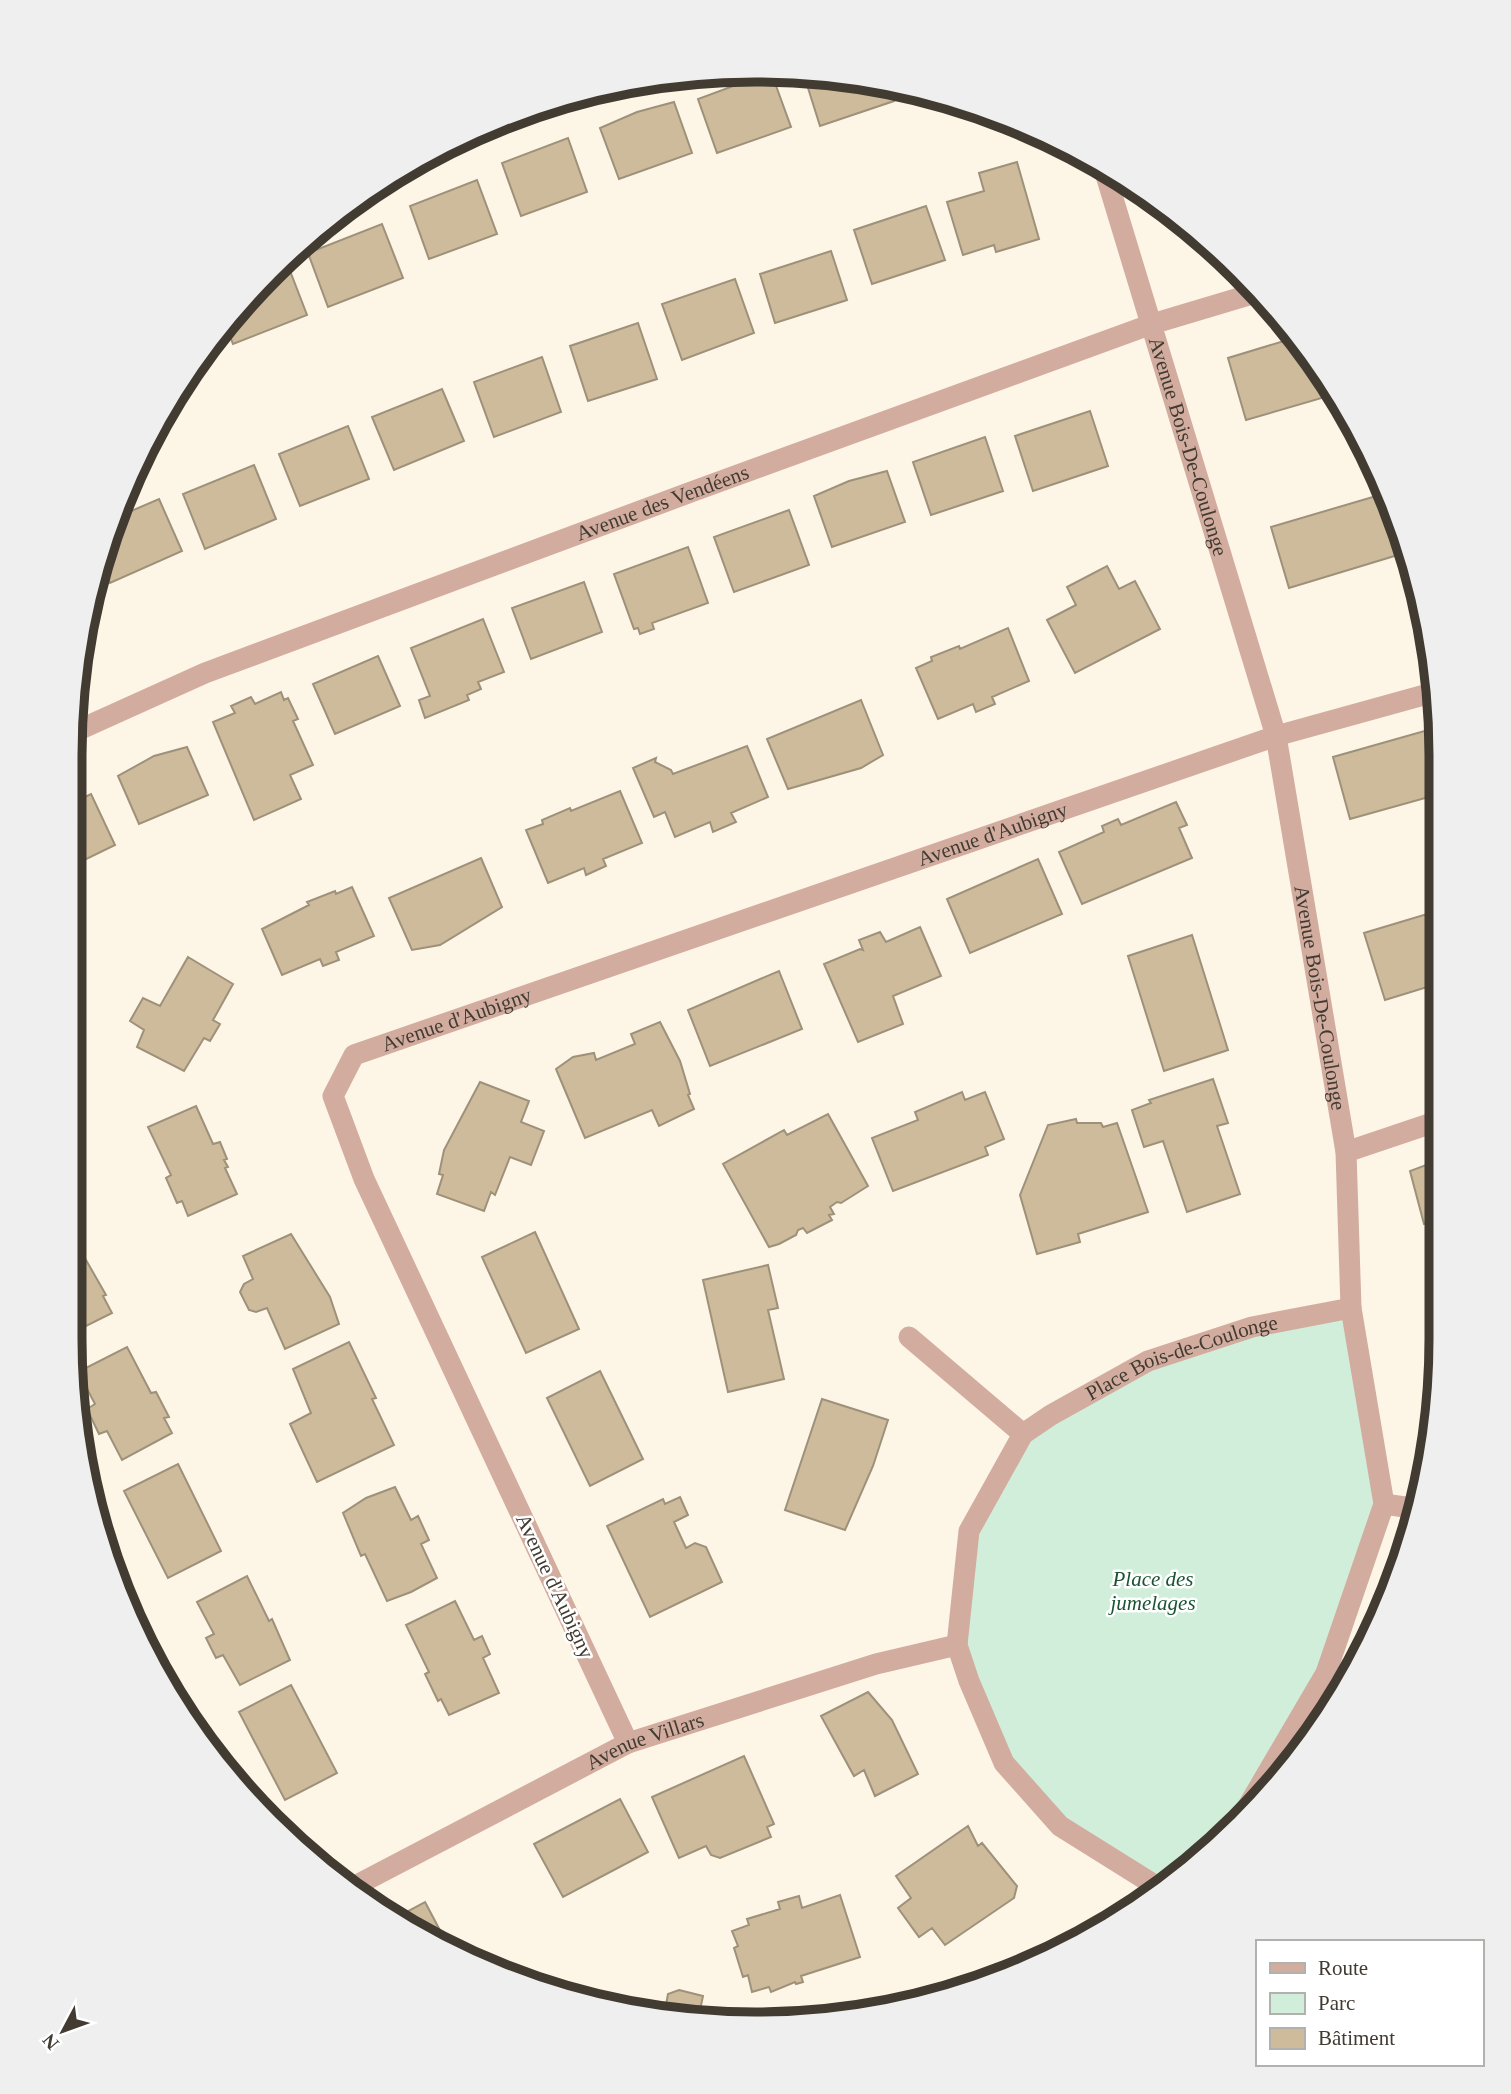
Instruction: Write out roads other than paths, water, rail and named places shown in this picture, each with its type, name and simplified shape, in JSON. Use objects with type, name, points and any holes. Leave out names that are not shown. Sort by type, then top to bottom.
[{"type":"street","name":"Avenue Bois-De-Coulonge","points":[[1108,182],[1276,736],[1346,1152],[1351,1308],[1384,1504],[1326,1673],[1262,1782]]},
{"type":"street","name":"Avenue des Vendéens","points":[[83,728],[205,673],[1152,324],[1247,296]]},
{"type":"street","name":"Avenue d'Aubigny","points":[[628,1743],[364,1179],[333,1096],[354,1055],[1276,736],[1425,695]]},
{"type":"street","points":[[1346,1152],[1429,1124]]},
{"type":"street","name":"Place Bois-de-Coulonge","points":[[1151,1883],[1060,1826],[1004,1763],[969,1681],[957,1645],[969,1531],[1023,1434],[1051,1415],[1148,1361],[1252,1327],[1351,1308]]},
{"type":"street","points":[[909,1337],[1023,1434]]},
{"type":"street","points":[[1384,1504],[1407,1507]]},
{"type":"street","name":"Avenue Villars","points":[[360,1883],[628,1743],[876,1664],[957,1645]]},
{"type":"park label","name":"Place des jumelages","points":[[1153,1591]]}]
